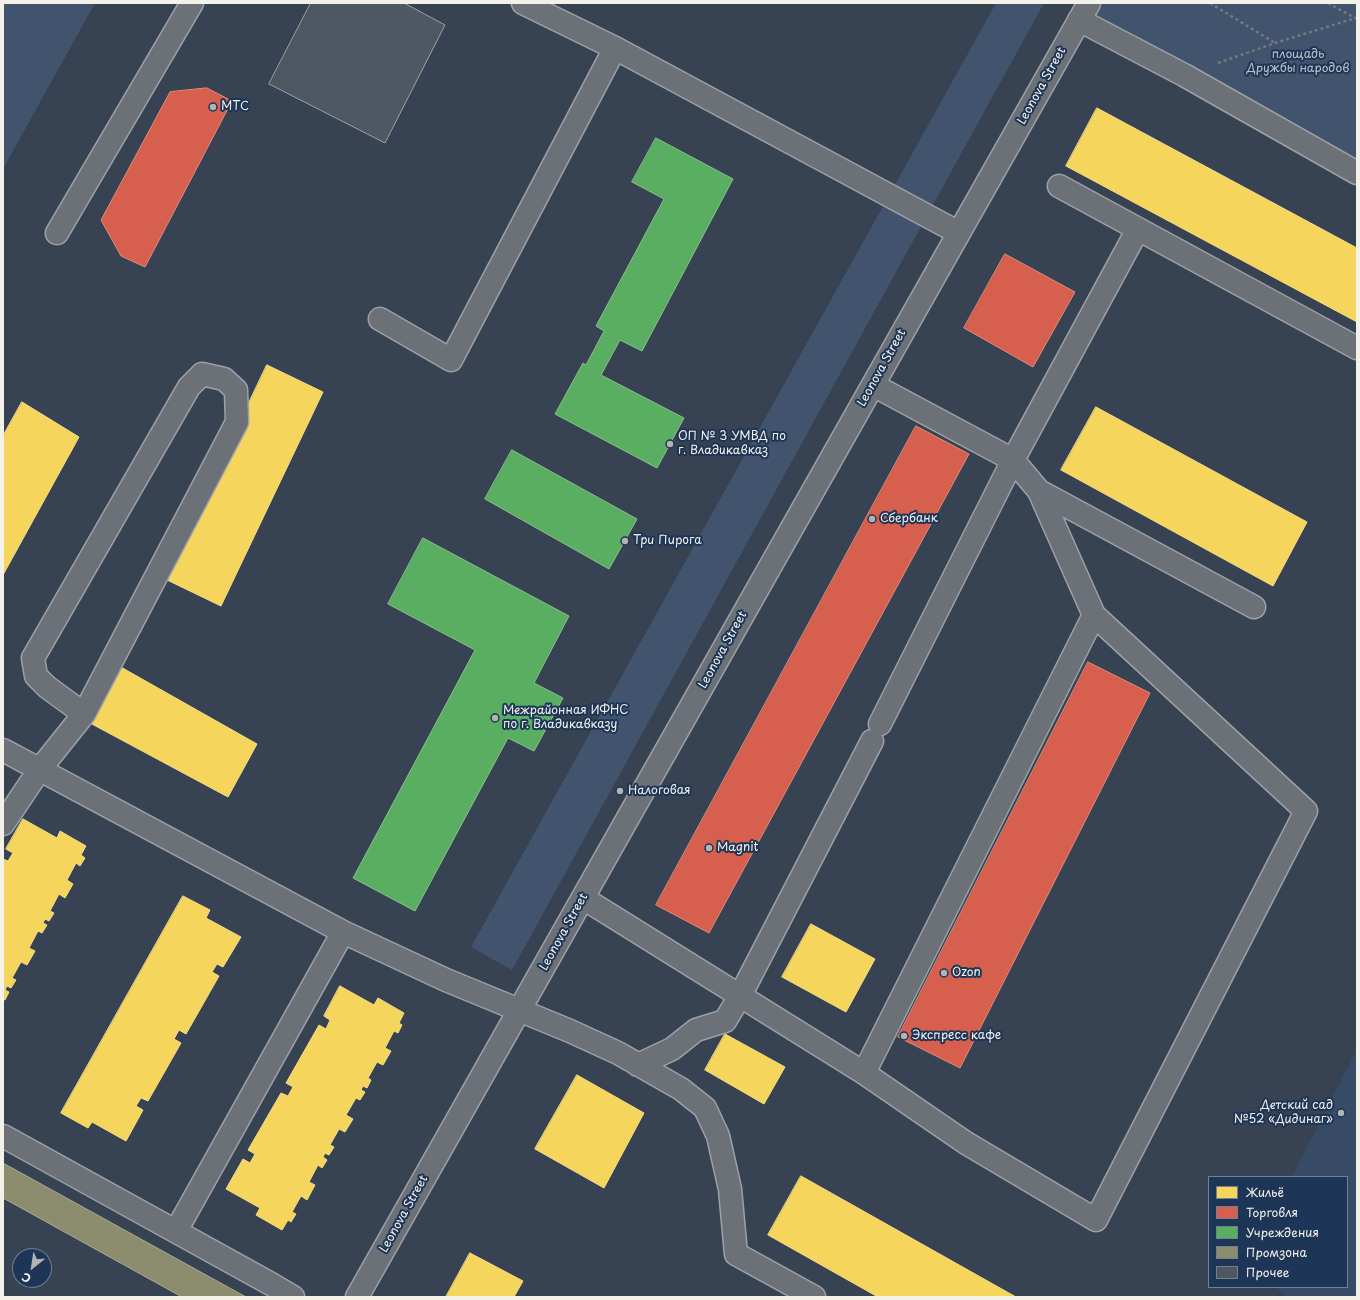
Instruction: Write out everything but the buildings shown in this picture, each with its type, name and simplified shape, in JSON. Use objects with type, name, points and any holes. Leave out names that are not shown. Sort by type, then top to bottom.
[{"type":"street","points":[[57,233],[192,3]]},
{"type":"street","points":[[523,3],[615,48],[958,233]]},
{"type":"street","points":[[1084,12],[1184,75],[1357,173]]},
{"type":"street","name":"Leonova Street","points":[[357,1297],[1084,12]]},
{"type":"street","points":[[380,319],[451,360],[615,48]]},
{"type":"street","points":[[1059,186],[1357,348]]},
{"type":"street","points":[[638,1065],[672,1049],[696,1030],[725,1021],[740,996],[876,732],[1013,460],[1138,230]]},
{"type":"street","points":[[3,824],[40,769],[84,714],[237,422],[236,390],[224,379],[202,374],[189,387],[33,658],[36,676],[84,714]]},
{"type":"street","points":[[583,898],[864,1073],[966,1143],[1096,1220],[1306,811],[1094,614],[1040,491],[1013,460],[873,385]]},
{"type":"street","points":[[1040,491],[1254,607]]},
{"type":"street","points":[[864,1073],[1094,614]]},
{"type":"street","points":[[3,750],[343,932],[446,980],[570,1031],[618,1053],[681,1088],[705,1108],[718,1136],[730,1189],[736,1254],[814,1297]]},
{"type":"street","points":[[176,1231],[343,932]]},
{"type":"street","points":[[3,1136],[293,1297]]},
{"type":"path","points":[[1210,3],[1275,43]]},
{"type":"path","points":[[1328,3],[1357,17]]},
{"type":"path","points":[[1184,75],[1275,43],[1357,17]]},
{"type":"shaded area","name":"Детский сад №52 «Дидинаг»","points":[[1357,1049],[1357,1297],[1288,1297],[1276,1288],[1348,1288],[1348,1176],[1293,1176]]},
{"type":"green space","points":[[3,3],[95,3],[3,169]]},
{"type":"green space","points":[[996,3],[1044,3],[512,970],[471,947]]},
{"type":"green space","name":"площадь Дружбы народов","points":[[1097,3],[1357,3],[1357,161],[1091,15]]},
{"type":"place","name":"МТС","points":[[213,107]]},
{"type":"place","name":"ОП № 3 УМВД по г. Владикавказ","points":[[670,444]]},
{"type":"place","name":"Сбербанк","points":[[872,519]]},
{"type":"place","name":"Три Пирога","points":[[625,541]]},
{"type":"place","name":"Межрайонная ИФНС по г. Владикавказу","points":[[495,718]]},
{"type":"place","name":"Налоговая","points":[[620,791]]},
{"type":"place","name":"Magnit","points":[[709,848]]},
{"type":"place","name":"Ozon","points":[[944,973]]},
{"type":"place","name":"Экспресс кафе","points":[[904,1036]]},
{"type":"place","name":"Детский сад №52 «Дидинаг»","points":[[1341,1113]]}]
